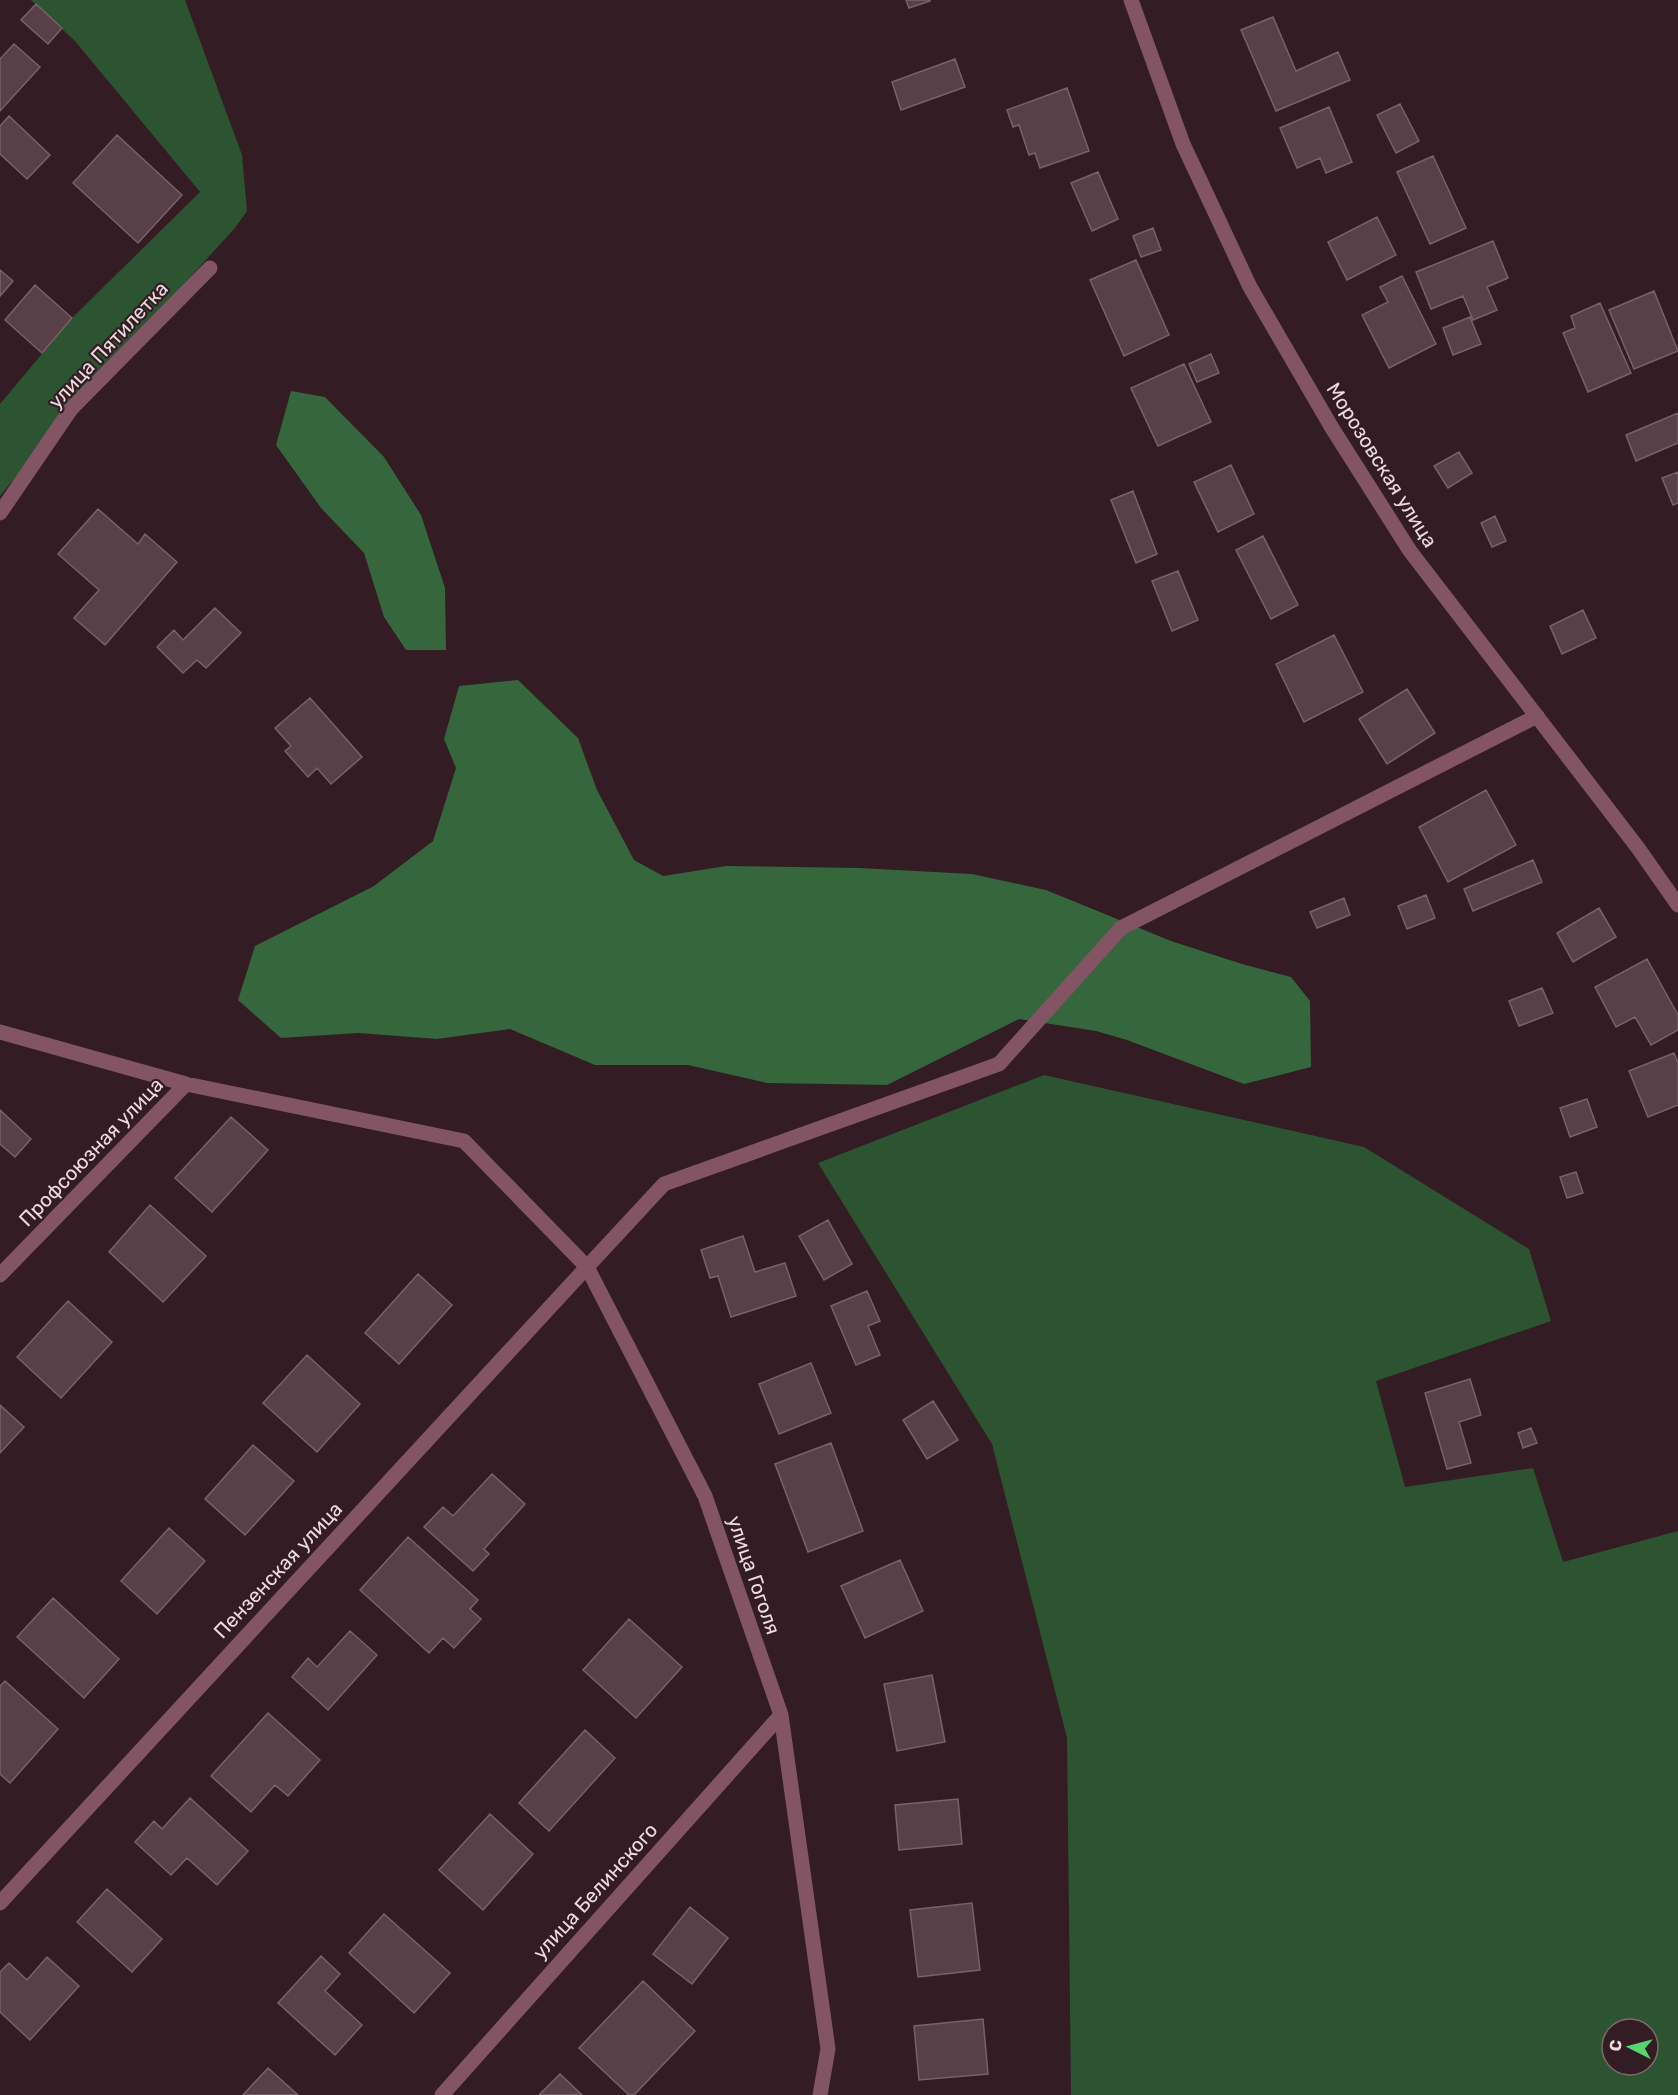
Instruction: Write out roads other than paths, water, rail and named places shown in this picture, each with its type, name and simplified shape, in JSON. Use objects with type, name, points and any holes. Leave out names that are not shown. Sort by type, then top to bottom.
[{"type":"street","name":"Морозовская улица","points":[[1131,0],[1183,144],[1250,287],[1332,428],[1410,550],[1638,848],[1678,905]]},
{"type":"street","name":"улица Пятилетка","points":[[0,513],[71,410],[210,268]]},
{"type":"street","name":"Пензенская улица","points":[[0,1903],[664,1184],[999,1064],[1121,928],[1537,717]]},
{"type":"street","points":[[0,1032],[186,1084]]},
{"type":"street","name":"улица Гоголя","points":[[186,1084],[464,1142],[587,1267],[705,1496],[781,1715],[828,2049],[820,2095]]},
{"type":"street","name":"Профсоюзная улица","points":[[0,1275],[186,1084]]},
{"type":"street","name":"улица Белинского","points":[[442,2095],[781,1715]]}]
